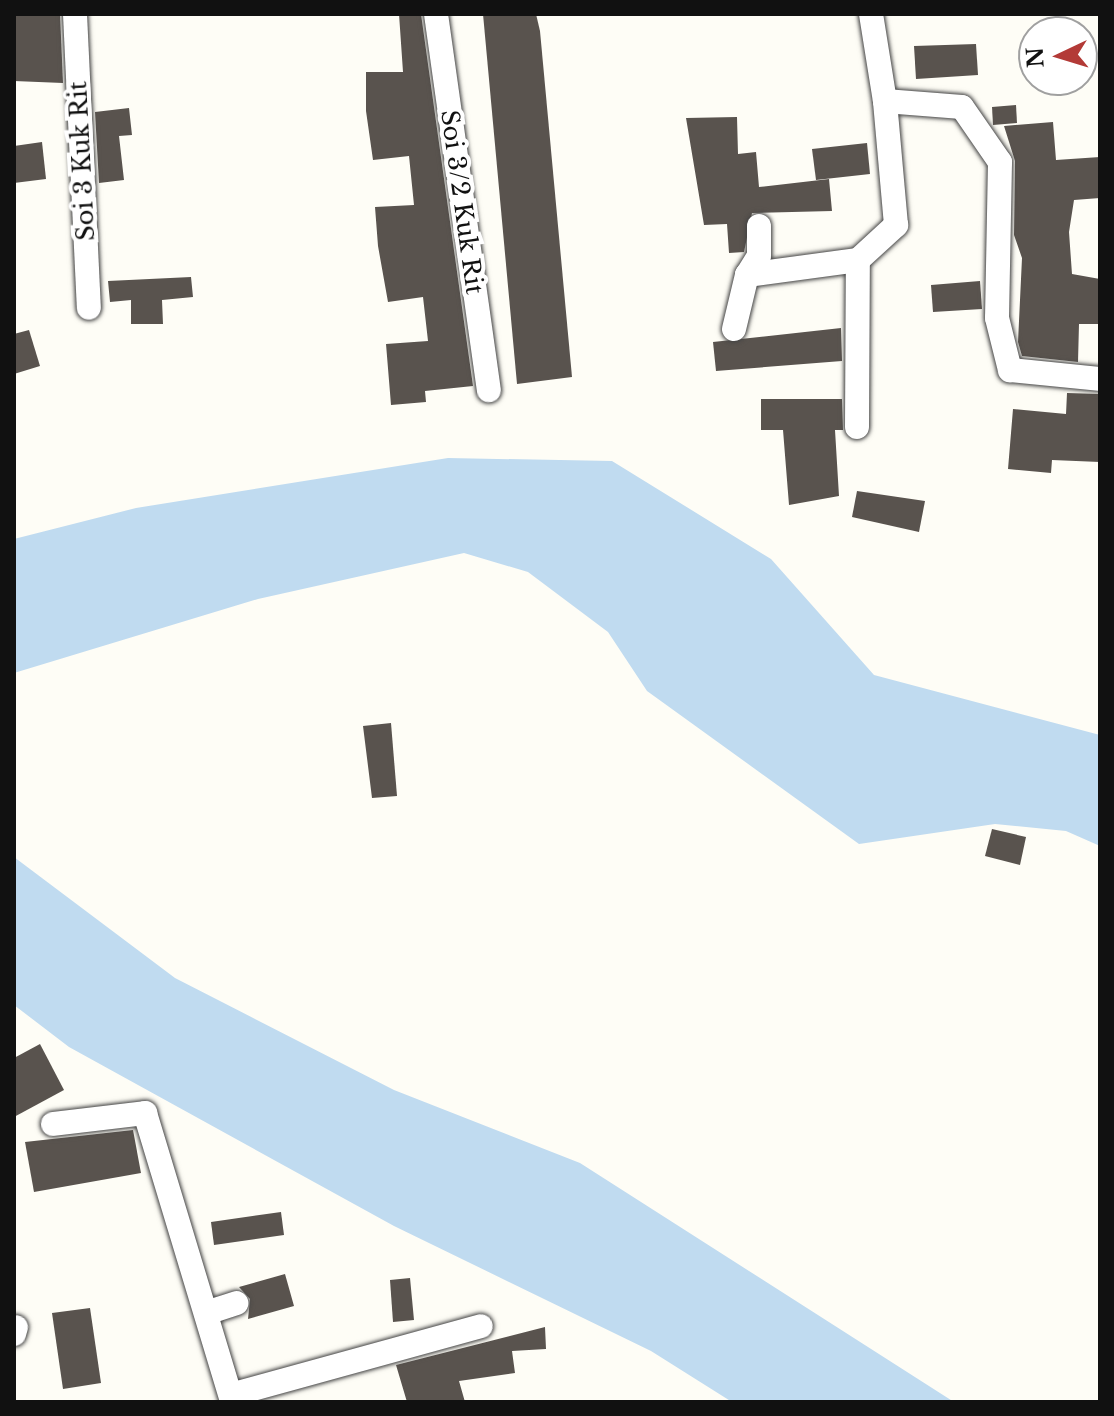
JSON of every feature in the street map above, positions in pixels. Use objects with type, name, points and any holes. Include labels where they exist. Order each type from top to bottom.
[{"type":"street","name":"Soi 3 Kuk Rit","points":[[75,14],[89,308]]},
{"type":"street","name":"Soi 3/2 Kuk Rit","points":[[436,14],[489,390]]},
{"type":"street","points":[[747,275],[858,260],[896,225],[885,101],[871,14]]},
{"type":"street","points":[[885,101],[962,107],[1000,162],[997,318],[1010,370],[1100,379]]},
{"type":"street","points":[[734,329],[747,275],[759,256],[759,226]]},
{"type":"street","points":[[857,427],[858,260]]},
{"type":"street","points":[[53,1124],[145,1113],[232,1398],[481,1326]]},
{"type":"street","points":[[206,1313],[236,1303]]},
{"type":"water","points":[[448,458],[612,461],[771,559],[874,675],[1100,735],[1100,846],[1066,831],[995,824],[859,844],[647,691],[608,632],[528,572],[464,553],[258,599],[14,673],[14,539],[136,508]]},
{"type":"water","points":[[14,857],[175,978],[394,1090],[580,1163],[954,1402],[732,1402],[651,1351],[394,1226],[69,1047],[14,1005]]},
{"type":"building","points":[[14,14],[60,14],[63,83],[14,81]]},
{"type":"building","points":[[399,14],[421,14],[473,386],[425,391],[426,402],[391,405],[386,344],[428,341],[423,297],[388,302],[378,246],[375,207],[414,205],[409,156],[373,160],[366,111],[366,72],[403,72]]},
{"type":"building","points":[[483,14],[536,14],[572,377],[517,384]]},
{"type":"building","points":[[976,44],[978,75],[916,79],[914,46]]},
{"type":"building","points":[[1016,105],[1017,123],[993,125],[992,107]]},
{"type":"building","points":[[129,108],[132,135],[119,136],[124,180],[99,183],[95,112]]},
{"type":"building","points":[[737,117],[738,154],[756,152],[759,187],[829,179],[832,211],[752,213],[744,252],[729,253],[727,224],[704,225],[686,118]]},
{"type":"building","points":[[1053,122],[1056,160],[1100,157],[1100,198],[1074,200],[1069,232],[1072,274],[1100,279],[1100,324],[1079,324],[1078,362],[1022,356],[1018,342],[1022,258],[1014,235],[1015,161],[1004,126]]},
{"type":"building","points":[[42,142],[46,179],[14,183],[14,146]]},
{"type":"building","points":[[867,143],[870,174],[816,180],[812,149]]},
{"type":"building","points":[[191,277],[193,297],[162,300],[163,324],[131,324],[131,300],[110,302],[108,281]]},
{"type":"building","points":[[980,281],[982,309],[933,312],[931,285]]},
{"type":"building","points":[[841,328],[842,361],[716,371],[713,342]]},
{"type":"building","points":[[29,330],[40,366],[14,374],[14,334]]},
{"type":"building","points":[[1067,393],[1100,394],[1100,462],[1052,460],[1051,473],[1008,469],[1013,409],[1066,414]]},
{"type":"building","points":[[761,399],[842,399],[843,430],[835,430],[839,496],[789,505],[783,430],[761,430]]},
{"type":"building","points":[[857,491],[925,501],[919,532],[852,517]]},
{"type":"building","points":[[391,723],[397,796],[372,798],[363,726]]},
{"type":"building","points":[[992,829],[1026,837],[1020,865],[985,856]]},
{"type":"building","points":[[40,1044],[64,1090],[14,1117],[14,1058]]},
{"type":"building","points":[[133,1130],[141,1173],[34,1192],[25,1142]]},
{"type":"building","points":[[281,1212],[284,1235],[214,1245],[211,1222]]},
{"type":"building","points":[[285,1274],[294,1306],[248,1319],[250,1299],[239,1287]]},
{"type":"building","points":[[410,1278],[414,1320],[393,1322],[390,1280]]},
{"type":"building","points":[[90,1308],[101,1383],[63,1389],[52,1313]]},
{"type":"building","points":[[545,1327],[546,1349],[512,1351],[515,1373],[459,1381],[465,1402],[407,1402],[396,1365]]}]
